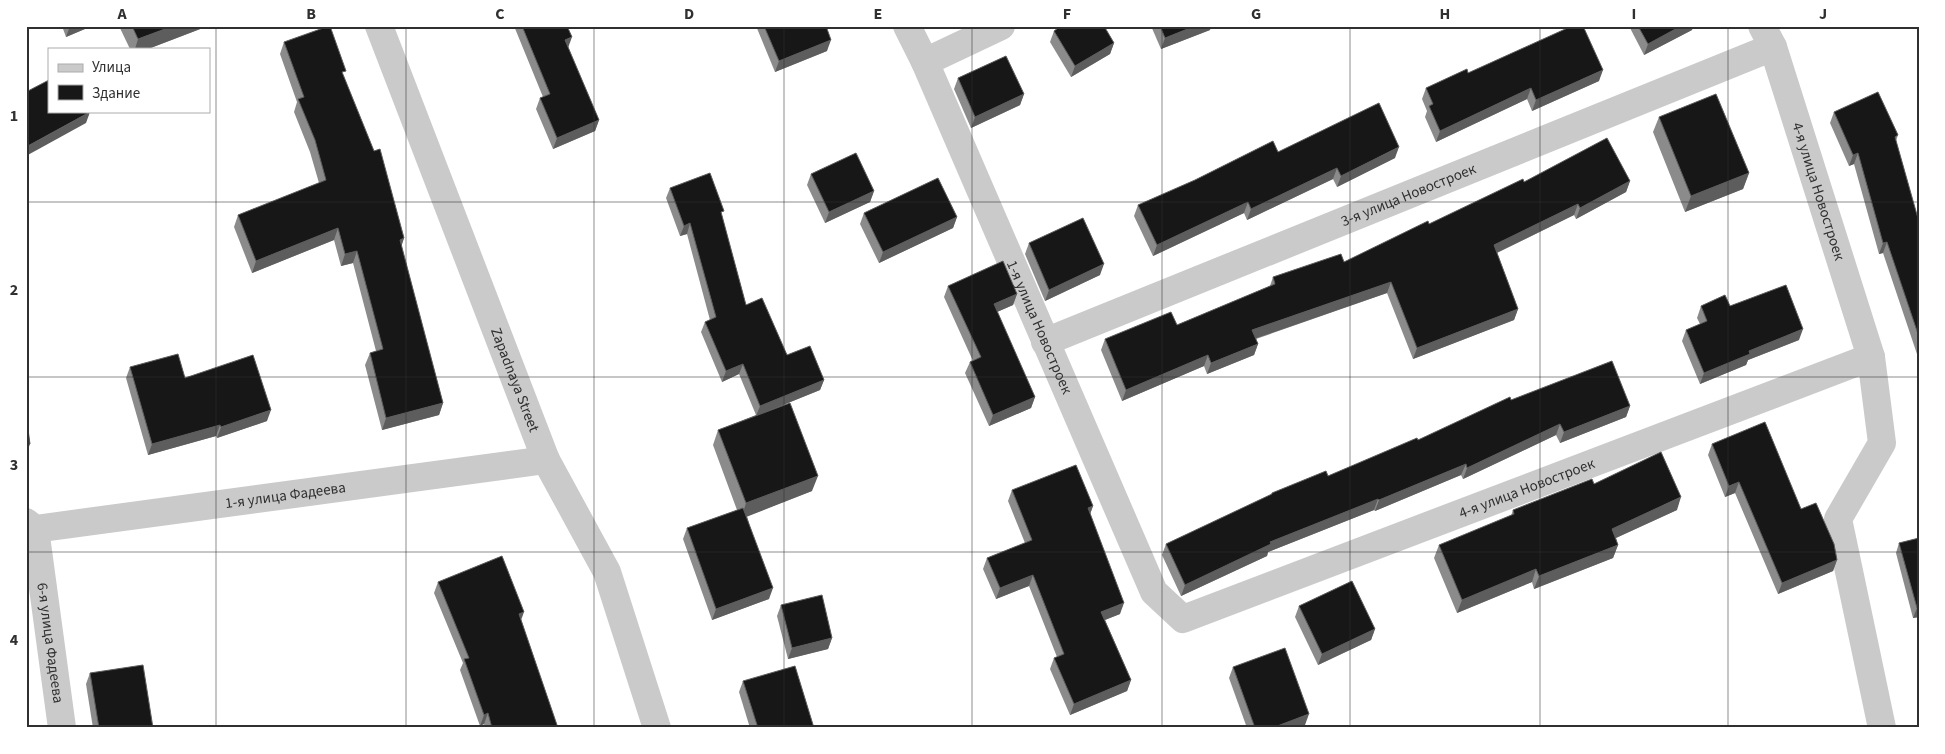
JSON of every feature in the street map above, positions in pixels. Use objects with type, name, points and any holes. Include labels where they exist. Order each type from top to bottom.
[{"type":"street","name":"Zapadnaya Street","points":[[379,26],[546,460],[607,572],[657,728]]},
{"type":"street","name":"1-я улица Новостроек","points":[[906,26],[925,62],[1154,592],[1183,619]]},
{"type":"street","points":[[925,62],[1001,26]]},
{"type":"street","name":"3-я улица Новостроек","points":[[1045,342],[1768,37]]},
{"type":"street","name":"4-я улица Новостроек","points":[[1768,37],[1871,357],[1882,443],[1838,519],[1882,728]]},
{"type":"street","name":"4-я улица Новостроек","points":[[1183,619],[1871,357]]},
{"type":"street","name":"1-я улица Фадеева","points":[[30,526],[546,460]]},
{"type":"street","name":"6-я улица Фадеева","points":[[30,526],[62,728]]},
{"type":"building","points":[[132,26],[173,26],[138,39]]},
{"type":"building","points":[[330,26],[346,71],[342,72],[374,151],[380,149],[404,238],[400,240],[443,403],[386,418],[370,353],[383,349],[357,251],[345,254],[338,228],[256,261],[238,215],[326,180],[315,140],[298,99],[304,97],[284,42]]},
{"type":"building","points":[[522,26],[567,26],[572,37],[565,40],[599,120],[557,138],[540,98],[550,94]]},
{"type":"building","points":[[764,26],[826,26],[831,40],[779,61]]},
{"type":"building","points":[[1061,26],[1104,26],[1114,43],[1075,66],[1054,31]]},
{"type":"building","points":[[1160,26],[1195,26],[1165,38]]},
{"type":"building","points":[[1572,26],[1583,26],[1603,70],[1536,100],[1531,88],[1440,131],[1429,106],[1433,104],[1426,88],[1467,69],[1468,73]]},
{"type":"building","points":[[1638,26],[1681,26],[1648,44]]},
{"type":"building","points":[[1006,56],[1024,94],[975,117],[958,78]]},
{"type":"building","points":[[48,81],[48,112],[90,112],[26,147],[26,92]]},
{"type":"building","points":[[1878,92],[1898,135],[1895,137],[1919,222],[1919,337],[1887,242],[1883,243],[1858,153],[1853,155],[1834,112]]},
{"type":"building","points":[[1716,94],[1749,173],[1691,196],[1659,117]]},
{"type":"building","points":[[1379,103],[1399,147],[1341,176],[1337,168],[1251,209],[1248,202],[1157,245],[1138,205],[1195,180],[1273,141],[1278,152]]},
{"type":"building","points":[[1607,138],[1630,181],[1580,208],[1578,204],[1494,245],[1518,309],[1417,348],[1391,282],[1252,330],[1258,344],[1211,363],[1208,355],[1126,390],[1105,339],[1171,312],[1177,325],[1275,284],[1273,277],[1341,254],[1344,262],[1428,221],[1429,224],[1523,179],[1524,182]]},
{"type":"building","points":[[856,153],[874,191],[829,212],[811,174]]},
{"type":"building","points":[[710,173],[724,211],[721,212],[746,305],[762,298],[787,355],[810,346],[824,380],[760,406],[743,364],[726,371],[705,322],[716,317],[690,223],[684,226],[670,188]]},
{"type":"building","points":[[938,178],[957,217],[883,252],[864,213]]},
{"type":"building","points":[[1083,218],[1104,264],[1049,290],[1029,243]]},
{"type":"building","points":[[1003,261],[1017,294],[994,304],[1035,397],[993,415],[970,362],[981,357],[948,286]]},
{"type":"building","points":[[1786,285],[1803,329],[1749,351],[1750,354],[1704,373],[1686,330],[1707,321],[1701,306],[1725,295],[1730,306]]},
{"type":"building","points":[[178,354],[185,378],[253,355],[271,410],[221,427],[220,425],[152,444],[130,367]]},
{"type":"building","points":[[1612,361],[1630,406],[1564,432],[1560,424],[1467,468],[1466,464],[1270,542],[1271,544],[1185,585],[1166,544],[1272,493],[1326,471],[1328,476],[1417,438],[1418,440],[1510,397],[1511,400]]},
{"type":"building","points":[[790,403],[818,476],[746,503],[718,430]]},
{"type":"building","points":[[26,415],[30,444],[26,444]]},
{"type":"building","points":[[1765,422],[1801,509],[1816,503],[1834,544],[1837,560],[1782,583],[1739,482],[1729,486],[1712,444]]},
{"type":"building","points":[[1661,452],[1681,497],[1612,529],[1618,545],[1539,576],[1536,569],[1462,600],[1439,545],[1514,514],[1513,510],[1592,479],[1594,484]]},
{"type":"building","points":[[1076,465],[1093,506],[1088,508],[1124,603],[1101,612],[1131,680],[1074,704],[1054,658],[1064,654],[1033,575],[1000,588],[987,558],[1032,540],[1012,490]]},
{"type":"building","points":[[743,508],[773,588],[716,609],[687,528]]},
{"type":"building","points":[[1919,538],[1919,608],[1917,608],[1899,543]]},
{"type":"building","points":[[502,556],[524,612],[519,614],[558,728],[492,728],[488,713],[484,715],[464,659],[469,658],[438,582]]},
{"type":"building","points":[[1352,581],[1375,629],[1322,654],[1299,606]]},
{"type":"building","points":[[822,595],[832,638],[792,648],[781,605]]},
{"type":"building","points":[[1285,648],[1309,714],[1272,728],[1255,728],[1233,667]]},
{"type":"building","points":[[143,665],[153,728],[99,728],[90,673]]},
{"type":"building","points":[[795,666],[814,728],[758,728],[743,681]]}]
